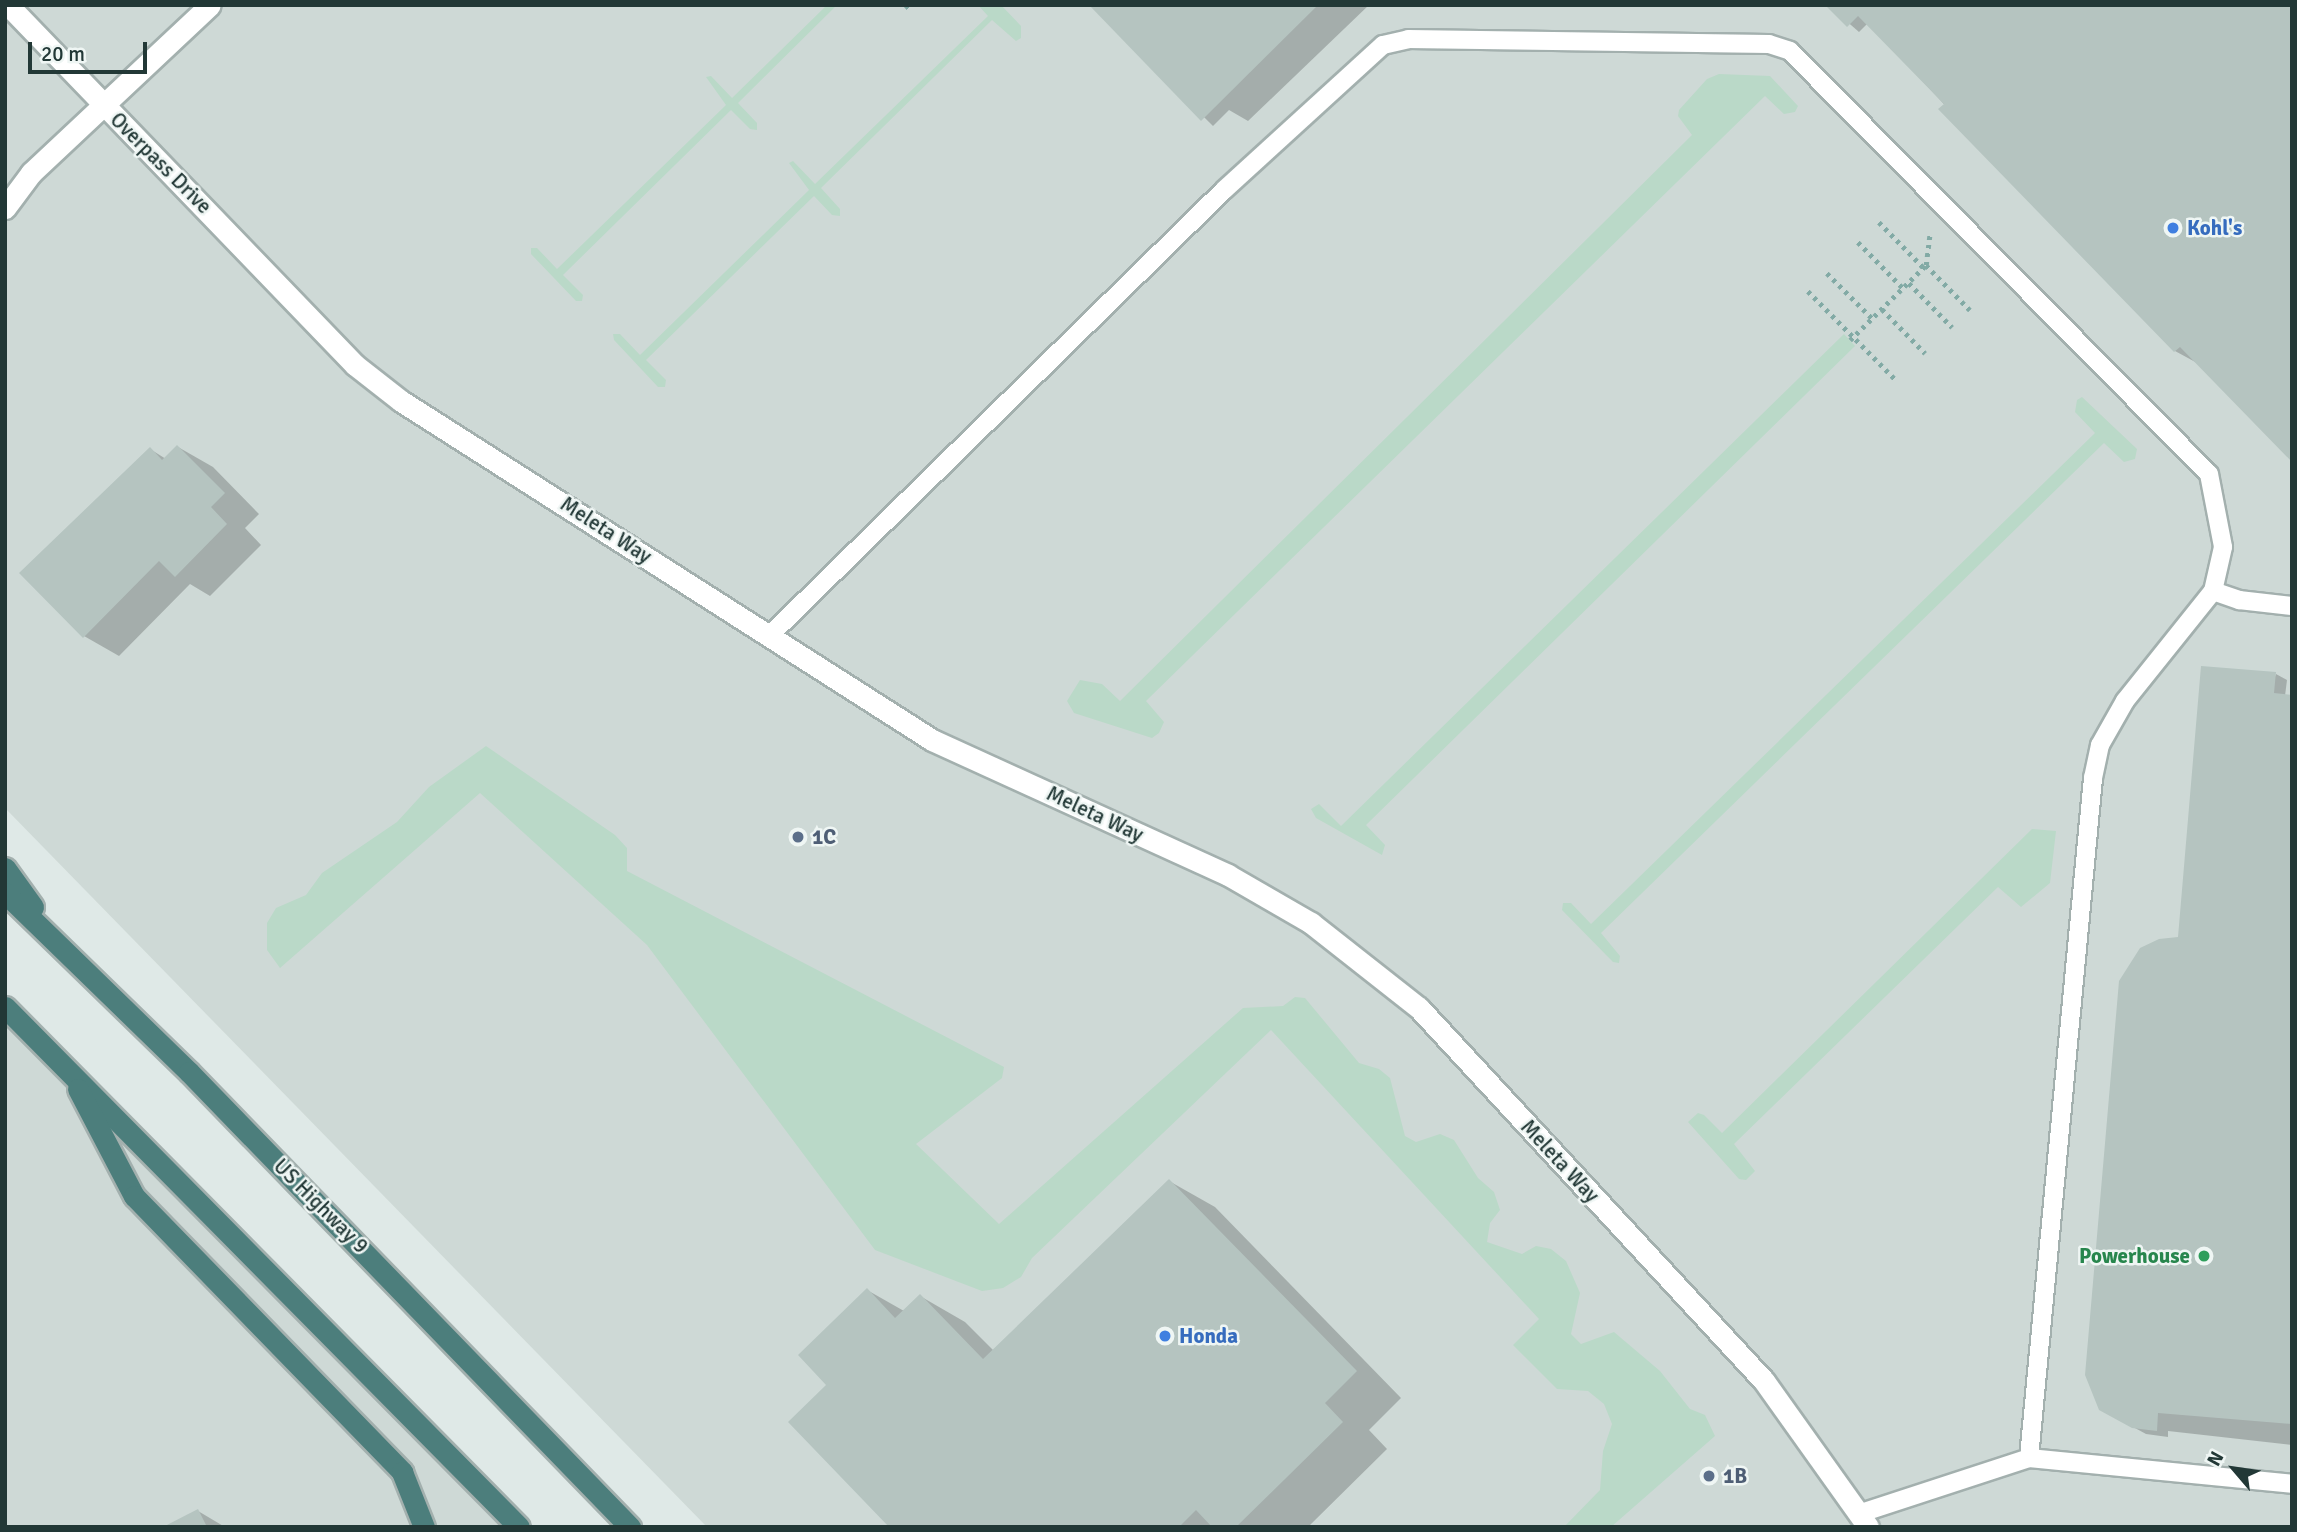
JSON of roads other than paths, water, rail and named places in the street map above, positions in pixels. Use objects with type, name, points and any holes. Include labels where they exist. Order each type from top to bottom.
[{"type":"highway","points":[[5,868],[68,957]]},
{"type":"highway","name":"US Highway 9","points":[[5,893],[198,1082],[629,1527]]},
{"type":"highway","points":[[5,1007],[519,1527]]},
{"type":"highway","points":[[67,1069],[134,1196],[402,1472],[424,1527]]},
{"type":"street","points":[[8,5],[105,105]]},
{"type":"street","points":[[5,208],[31,173],[210,5]]},
{"type":"street","name":"Overpass Drive","points":[[105,105],[218,220]]},
{"type":"street","name":"Meleta Way","points":[[218,220],[355,365],[401,401],[932,740],[1228,875],[1311,923],[1419,1008],[1764,1381],[1865,1520]]},
{"type":"lane","points":[[768,637],[1362,60],[1383,45],[1408,39],[1769,44],[1790,51],[2209,474],[2223,547],[2213,591],[2124,701],[2100,745],[2029,1458]]},
{"type":"lane","points":[[2213,591],[2239,600],[2292,606]]},
{"type":"lane","points":[[1865,1520],[2029,1458],[2292,1484]]},
{"type":"place","name":"Kohl's","points":[[2173,228]]},
{"type":"place","name":"1C","points":[[798,837]]},
{"type":"place","name":"Powerhouse","points":[[2204,1256]]},
{"type":"place","name":"Honda","points":[[1165,1336]]},
{"type":"place","name":"1B","points":[[1709,1476]]}]
